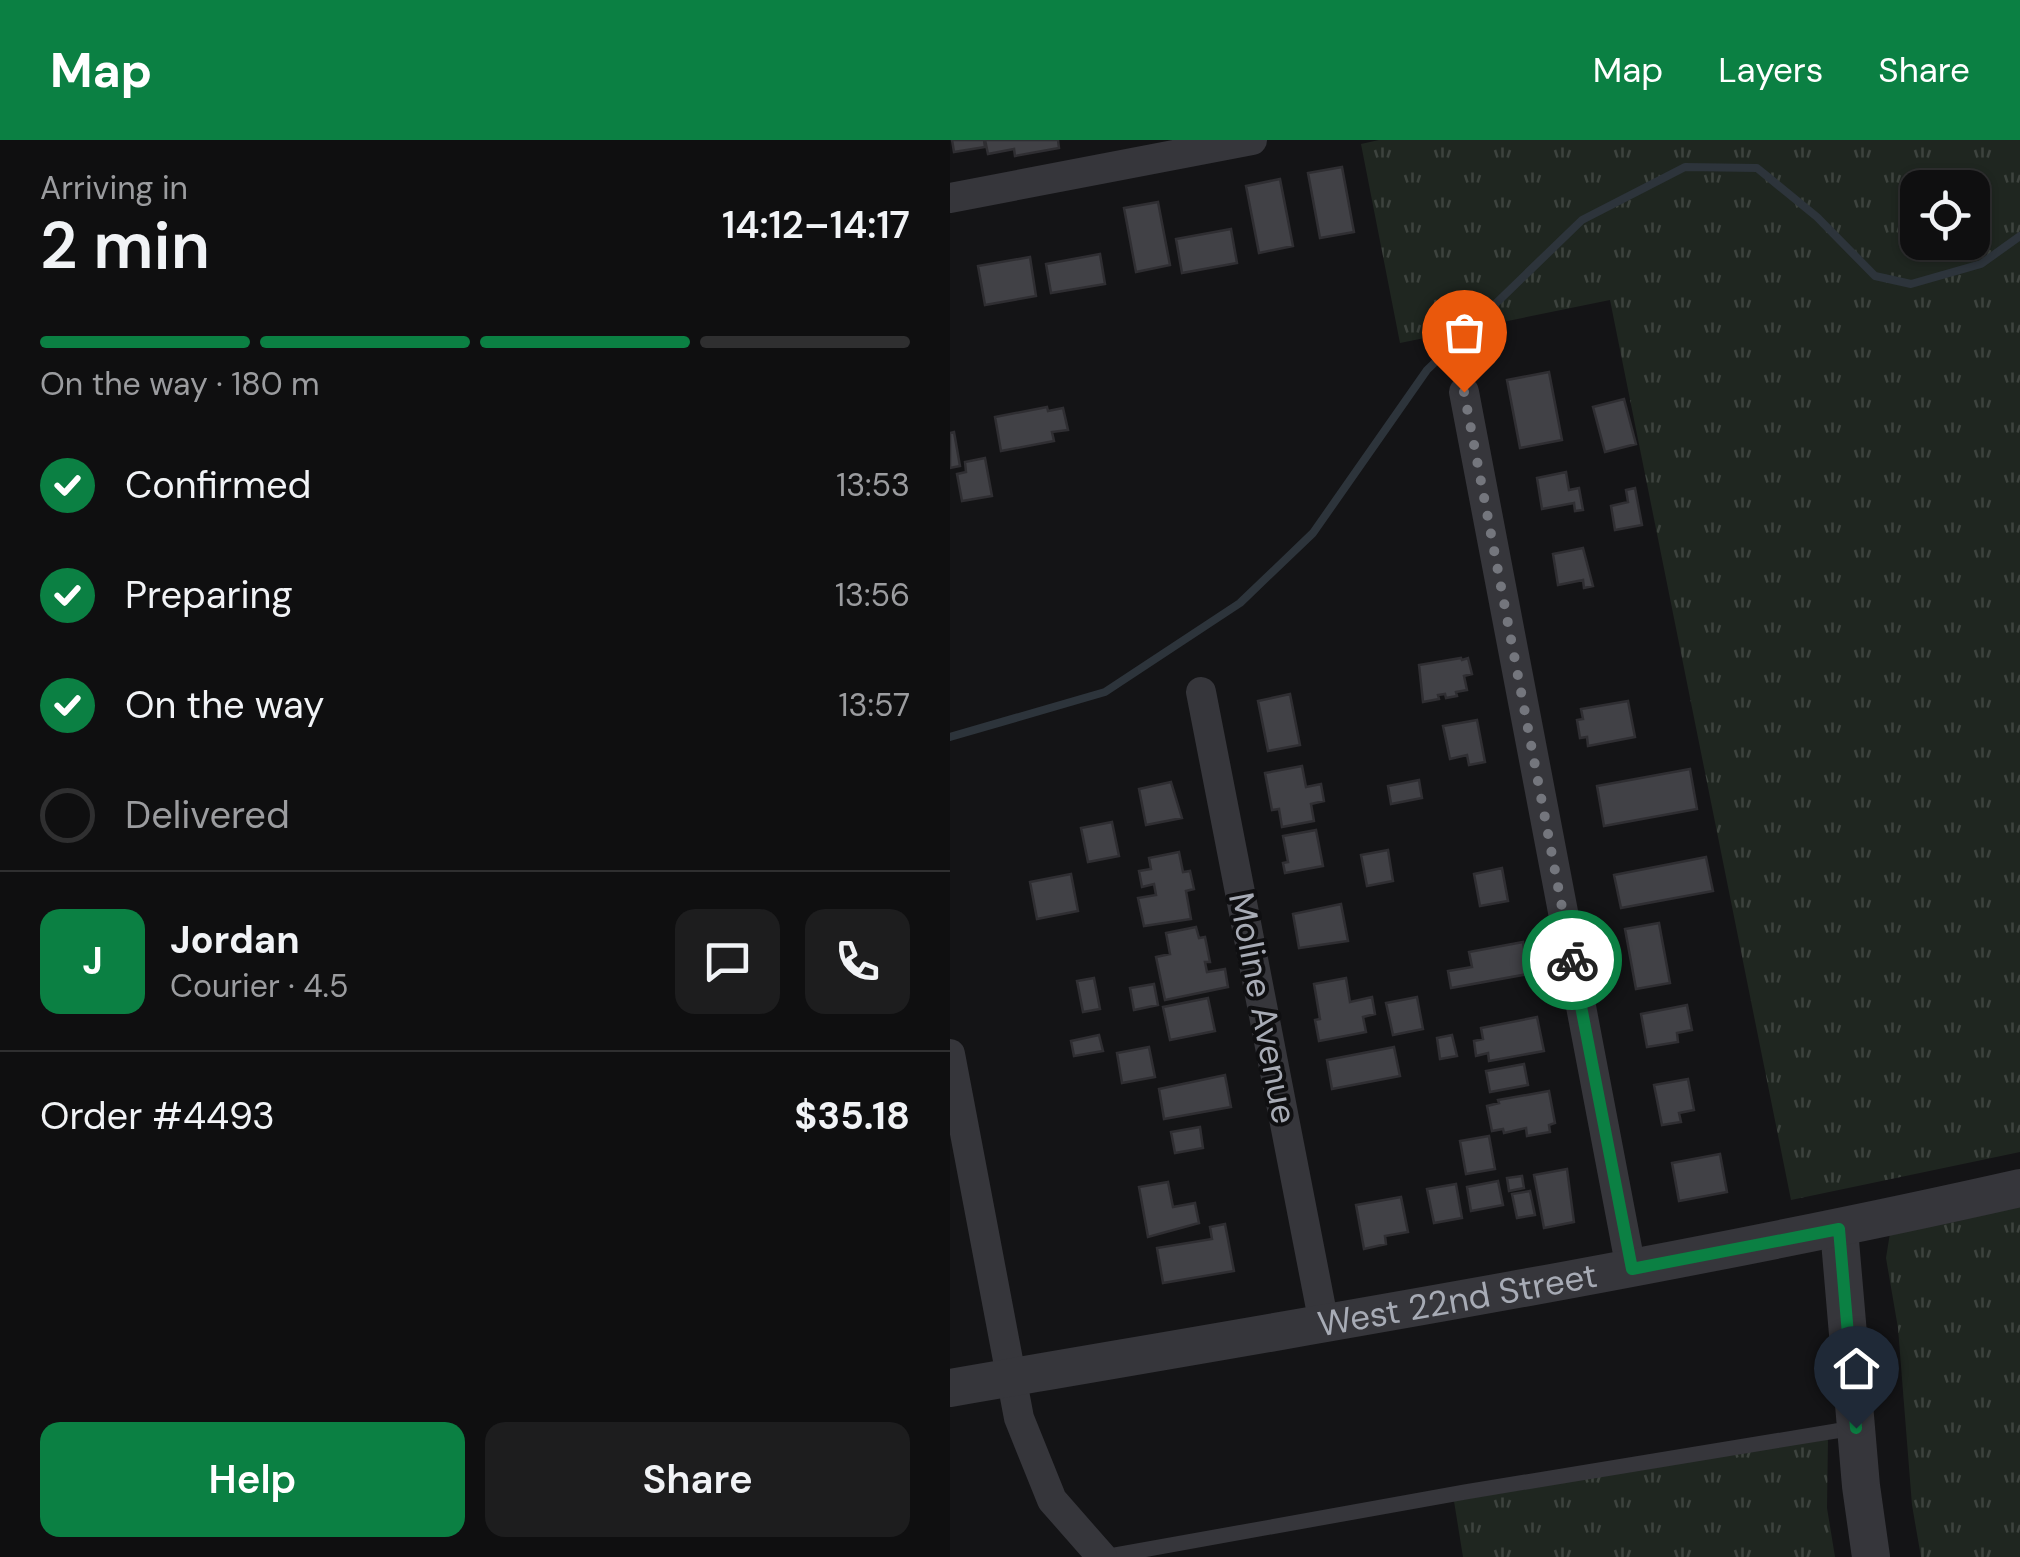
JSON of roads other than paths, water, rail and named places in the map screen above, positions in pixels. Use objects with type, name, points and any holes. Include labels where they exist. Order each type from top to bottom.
[{"type":"street","points":[[950,198],[1111,153],[1252,140]]},
{"type":"street","points":[[1464,392],[1632,1269]]},
{"type":"street","name":"Moline Avenue","points":[[1201,692],[1324,1324]]},
{"type":"street","points":[[950,1054],[1019,1418],[1052,1500],[1103,1557]]},
{"type":"street","name":"West 22nd Street","points":[[950,1388],[1632,1269],[1839,1229],[2020,1188]]},
{"type":"street","points":[[1839,1229],[1871,1557]]},
{"type":"lane","points":[[1103,1557],[1446,1495],[1856,1428]]},
{"type":"waterway","points":[[950,737],[1105,692],[1240,603],[1313,533],[1427,370],[1582,220],[1685,167],[1757,168],[1817,217],[1875,276],[1911,284],[1981,264],[2020,236]]}]
